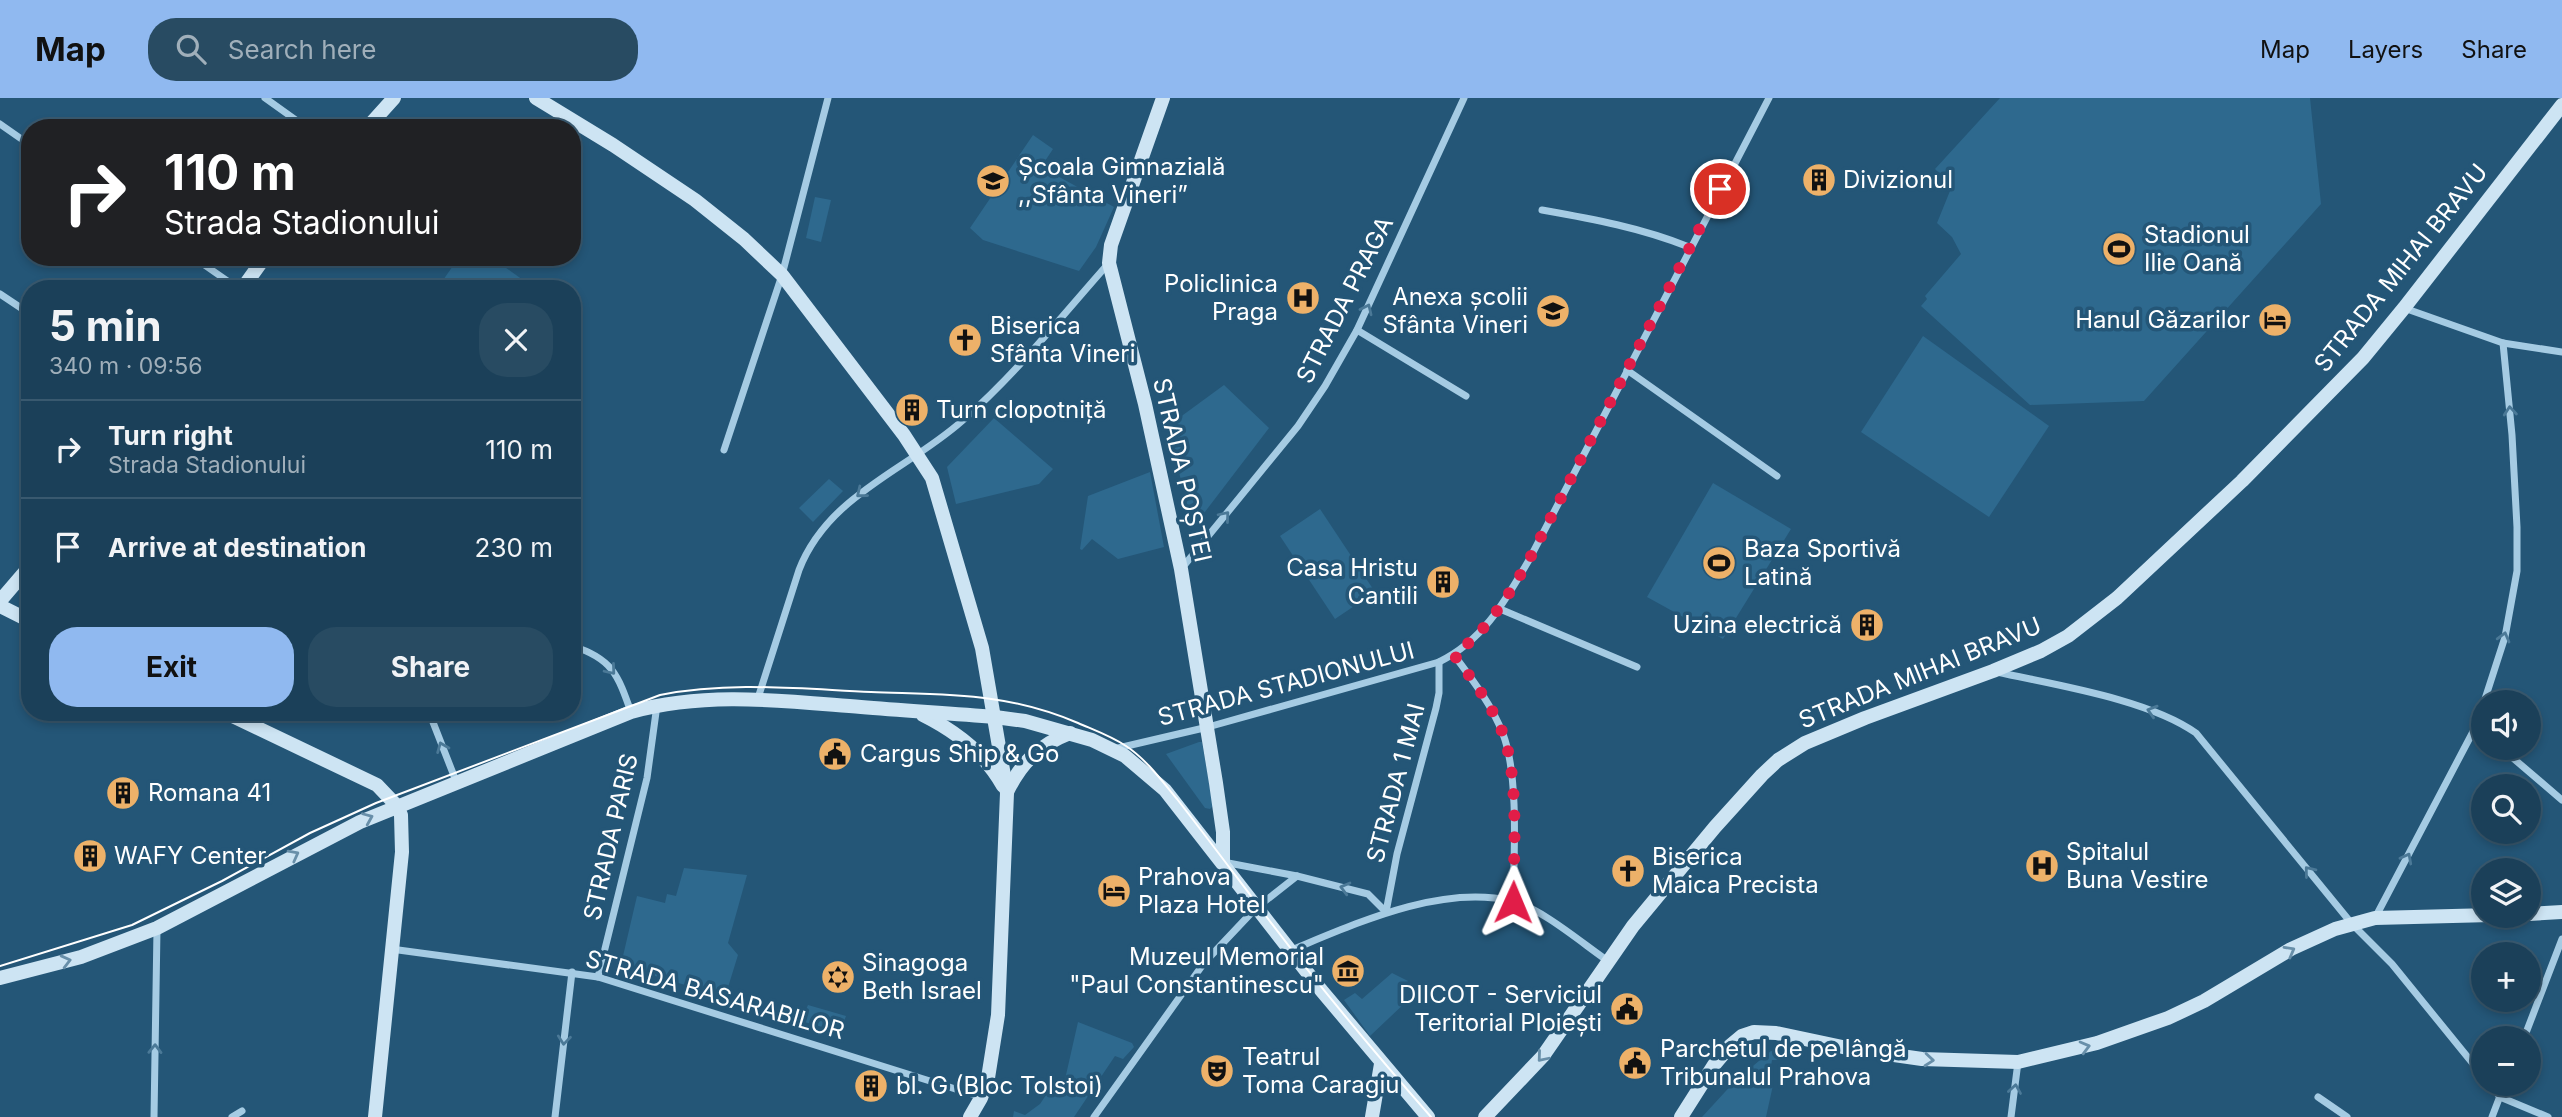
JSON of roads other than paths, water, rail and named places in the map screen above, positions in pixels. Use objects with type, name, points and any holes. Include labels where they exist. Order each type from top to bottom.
[{"type":"main road","points":[[375,119],[394,98]]},
{"type":"main road","points":[[536,98],[570,119]]},
{"type":"main road","name":"STRADA POȘTEI","points":[[1163,98],[1111,245],[1109,264],[1145,404],[1181,569],[1208,727],[1223,832],[1223,862]]},
{"type":"main road","name":"STRADA MIHAI BRAVU","points":[[1485,1117],[1543,1056],[1608,961],[1671,879],[1762,775],[1805,743],[2041,651],[2068,636],[2117,598],[2303,420],[2363,358],[2562,104]]},
{"type":"main road","points":[[581,125],[695,200],[744,239],[782,275],[917,453],[932,478],[977,625],[1007,793],[998,1015],[994,1051],[981,1098],[970,1117]]},
{"type":"main road","points":[[247,280],[258,266]]},
{"type":"main road","points":[[21,577],[0,604],[21,616]]},
{"type":"main road","points":[[0,978],[81,957],[156,928],[339,832],[397,806],[631,712],[657,705],[718,698],[758,698],[995,717],[1025,721],[1070,733],[1113,749],[1138,766],[1165,790],[1289,951],[1428,1117]]},
{"type":"main road","points":[[919,712],[966,742],[998,776],[1007,793]]},
{"type":"main road","points":[[243,721],[377,785],[397,806],[402,829],[402,852],[375,1117]]},
{"type":"main road","points":[[1007,793],[1032,755],[1044,745],[1070,733]]},
{"type":"main road","points":[[2541,913],[2562,912]]},
{"type":"main road","points":[[1681,1117],[1714,1065],[1742,1036],[1754,1032],[1776,1033],[1852,1049],[1922,1059],[2018,1062],[2097,1044],[2168,1018],[2204,1001],[2291,949],[2352,924],[2375,919],[2471,916]]},
{"type":"main road","points":[[1372,1117],[1381,1064]]},
{"type":"street","points":[[265,98],[294,119]]},
{"type":"street","points":[[724,450],[782,275],[828,98]]},
{"type":"street","name":"STRADA PRAGA","points":[[1181,569],[1298,426],[1325,386],[1357,330],[1464,98]]},
{"type":"street","name":"STRADA STADIONULUI","points":[[1113,749],[1208,727],[1440,662],[1454,655],[1485,628],[1500,609],[1529,560],[1689,247],[1769,98]]},
{"type":"street","points":[[0,124],[21,139]]},
{"type":"street","points":[[1542,210],[1656,233],[1689,247]]},
{"type":"street","points":[[758,698],[806,551],[818,534],[865,489],[947,433],[979,405],[1109,264]]},
{"type":"street","points":[[206,266],[227,280]]},
{"type":"street","points":[[0,294],[21,308]]},
{"type":"street","points":[[2404,308],[2503,342],[2562,352]]},
{"type":"street","points":[[1357,330],[1466,397]]},
{"type":"street","points":[[2488,690],[2505,637],[2517,571],[2513,448],[2503,342]]},
{"type":"street","points":[[1627,370],[1777,476]]},
{"type":"street","points":[[1500,609],[1637,667]]},
{"type":"street","points":[[581,649],[608,664],[617,675],[631,712]]},
{"type":"street","points":[[1454,655],[1471,677],[1503,734],[1508,755],[1514,834],[1513,902]]},
{"type":"street","name":"STRADA 1 MAI","points":[[1386,912],[1397,854],[1436,708],[1440,662]]},
{"type":"street","points":[[1993,671],[2085,692],[2179,721],[2208,746],[2352,924],[2392,964],[2471,1061]]},
{"type":"street","name":"STRADA PARIS","points":[[598,977],[648,778],[657,705]]},
{"type":"street","points":[[433,721],[456,781]]},
{"type":"street","points":[[2375,919],[2471,736]]},
{"type":"street","points":[[2515,760],[2562,800]]},
{"type":"street","points":[[1223,862],[1297,876],[1368,894],[1386,912]]},
{"type":"street","points":[[1094,1117],[1203,963],[1256,907],[1297,876]]},
{"type":"street","points":[[1289,951],[1386,912],[1453,900],[1490,899],[1513,902],[1548,920],[1608,961]]},
{"type":"street","points":[[153,1117],[156,928]]},
{"type":"street","points":[[2529,1026],[2562,939]]},
{"type":"street","name":"STRADA BASARABILOR","points":[[391,949],[598,977],[981,1098]]},
{"type":"street","points":[[555,1117],[572,972]]},
{"type":"street","points":[[2011,1117],[2018,1062]]},
{"type":"street","points":[[2318,1097],[2347,1117]]},
{"type":"street","points":[[2492,1117],[2500,1097],[2548,1117]]},
{"type":"street","points":[[232,1117],[242,1111]]},
{"type":"tram line","points":[[0,966],[132,925],[222,881],[310,833],[376,803],[660,695],[713,688],[766,687],[976,697],[1001,700],[1051,713],[1108,736],[1140,757],[1177,799],[1316,980],[1431,1117]]},
{"type":"place","name":"Divizionul","points":[[1819,180]]},
{"type":"place","name":"Școala Gimnazială ,,Sfânta Vineri”","points":[[993,181]]},
{"type":"place","name":"Stadionul Ilie Oană","points":[[2119,249]]},
{"type":"place","name":"Policlinica Praga","points":[[1303,298]]},
{"type":"place","name":"Anexa școlii Sfânta Vineri","points":[[1553,311]]},
{"type":"place","name":"Hanul Găzarilor","points":[[2275,320]]},
{"type":"place","name":"Biserica Sfânta Vineri","points":[[965,340]]},
{"type":"place","name":"Turn clopotniță","points":[[912,410]]},
{"type":"place","name":"Baza Sportivă Latină","points":[[1719,563]]},
{"type":"place","name":"Casa Hristu Cantili","points":[[1443,582]]},
{"type":"place","name":"Uzina electrică","points":[[1867,625]]},
{"type":"place","name":"Cargus Ship & Go","points":[[835,754]]},
{"type":"place","name":"Romana 41","points":[[123,793]]},
{"type":"place","name":"WAFY Center","points":[[90,856]]},
{"type":"place","name":"Spitalul Buna Vestire","points":[[2042,866]]},
{"type":"place","name":"Biserica Maica Precista","points":[[1628,871]]},
{"type":"place","name":"Prahova Plaza Hotel","points":[[1114,891]]},
{"type":"place","name":"Muzeul Memorial \"Paul Constantinescu\"","points":[[1348,971]]},
{"type":"place","name":"Sinagoga Beth Israel","points":[[838,977]]},
{"type":"place","name":"DIICOT - Serviciul Teritorial Ploiești","points":[[1627,1009]]},
{"type":"place","name":"Parchetul de pe lângă Tribunalul Prahova","points":[[1635,1063]]},
{"type":"place","name":"Teatrul Toma Caragiu","points":[[1217,1071]]},
{"type":"place","name":"bl. G (Bloc Tolstoi)","points":[[871,1086]]}]
